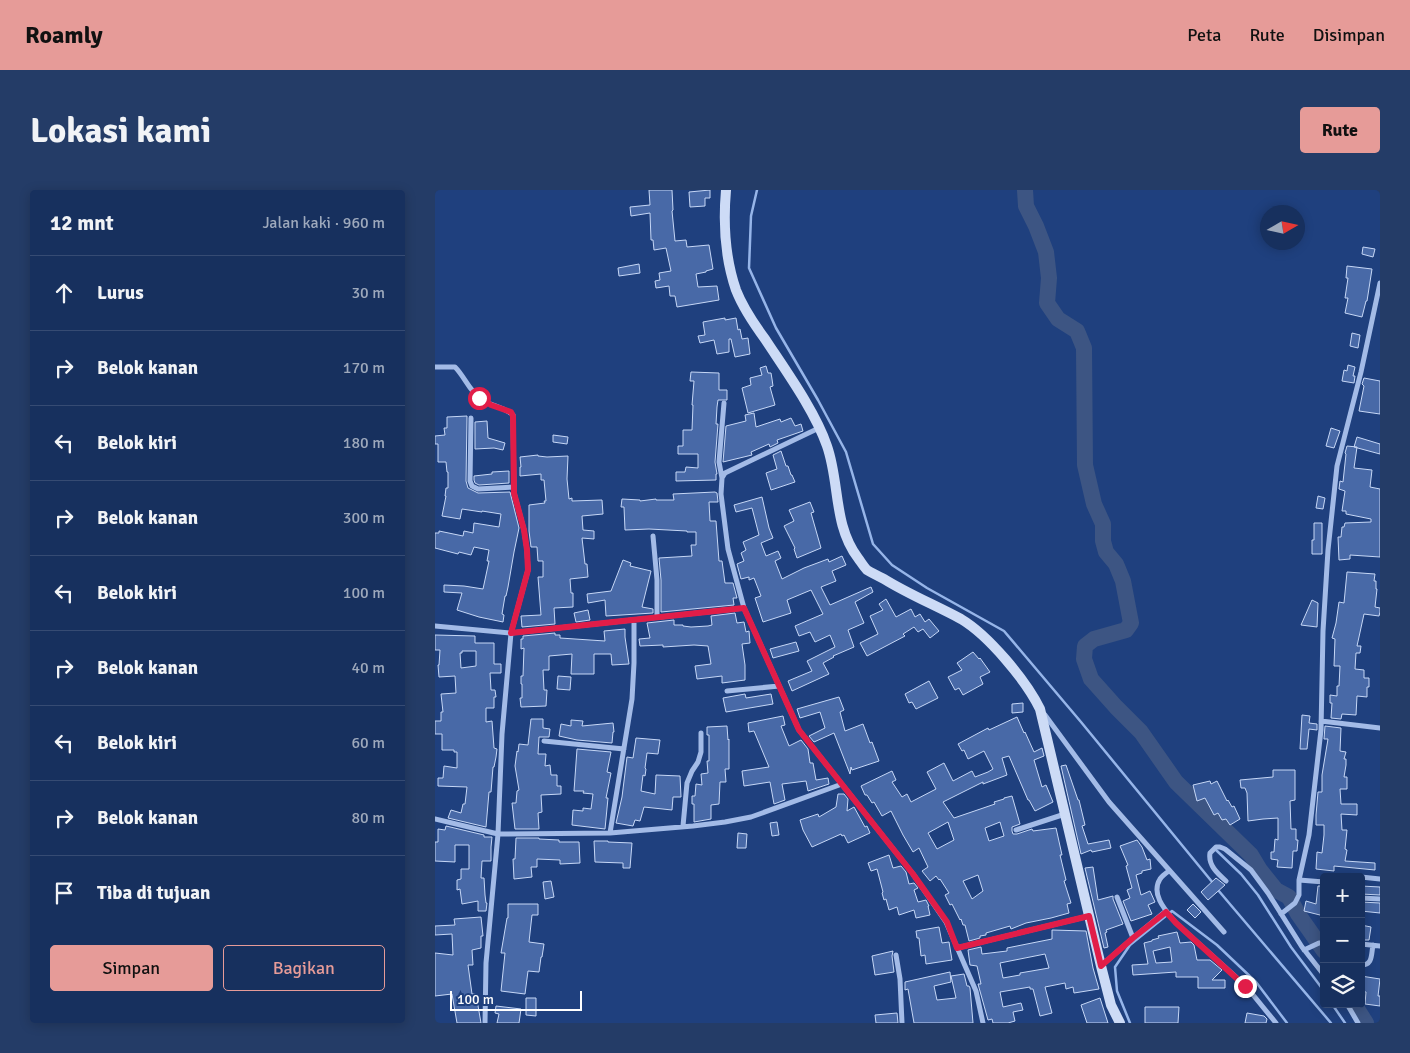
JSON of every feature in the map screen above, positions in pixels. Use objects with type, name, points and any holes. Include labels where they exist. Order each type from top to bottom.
[{"type":"street","points":[[726,190],[724,213],[725,242],[737,291],[749,315],[786,371],[820,428],[829,455],[841,523],[846,539],[861,563],[867,570],[977,630],[994,647],[1023,681],[1040,708],[1109,802],[1224,932]]},
{"type":"street","points":[[1284,912],[1295,903],[1299,895],[1299,880],[1309,835],[1321,721],[1323,630],[1328,550],[1337,466],[1361,372],[1380,284]]},
{"type":"street","points":[[435,367],[455,367],[470,389],[479,398],[512,413],[513,487],[527,550],[528,570],[511,633],[501,734],[498,834],[486,963],[485,1023]]},
{"type":"street","points":[[724,403],[719,462],[722,478],[721,494],[728,549],[744,608],[799,730],[913,874],[947,922],[976,991],[983,1023]]},
{"type":"street","points":[[471,418],[470,481],[472,486],[478,489],[513,487]]},
{"type":"street","points":[[722,478],[725,473],[820,428]]},
{"type":"street","points":[[653,536],[657,580],[657,618]]},
{"type":"street","points":[[435,626],[511,633],[744,608]]},
{"type":"street","points":[[610,833],[632,699],[635,620]]},
{"type":"street","points":[[727,691],[779,686]]},
{"type":"street","points":[[1040,708],[1111,1005],[1121,1023]]},
{"type":"street","points":[[1321,721],[1380,728]]},
{"type":"street","points":[[683,826],[687,783],[701,752],[701,733]]},
{"type":"street","points":[[544,741],[624,748]]},
{"type":"street","points":[[435,819],[498,834],[610,833],[725,822],[751,817],[842,784]]},
{"type":"street","points":[[1016,830],[1065,814]]},
{"type":"street","points":[[1227,881],[1218,874],[1209,859],[1210,853],[1219,847],[1225,849],[1251,870],[1284,912],[1320,969]]},
{"type":"street","points":[[1169,871],[1160,879],[1157,886],[1160,901],[1167,912],[1176,923],[1245,986],[1274,1022]]},
{"type":"street","points":[[1365,877],[1380,879]]},
{"type":"street","points":[[1299,880],[1320,882]]},
{"type":"street","points":[[1117,897],[1133,938]]},
{"type":"street","points":[[1365,898],[1380,899]]},
{"type":"street","points":[[1101,966],[1167,912]]},
{"type":"street","points":[[957,948],[1089,916]]},
{"type":"street","points":[[1307,949],[1320,943]]},
{"type":"street","points":[[1365,944],[1380,946]]},
{"type":"street","points":[[1365,965],[1368,965],[1370,962],[1373,945]]},
{"type":"street","points":[[895,955],[900,979],[902,1023]]},
{"type":"street","points":[[1349,1008],[1358,1023]]},
{"type":"building","points":[[649,190],[672,190],[675,241],[686,240],[687,247],[709,245],[713,269],[696,274],[698,287],[717,286],[719,300],[677,307],[675,296],[670,296],[669,286],[656,288],[655,281],[660,280],[659,273],[671,271],[666,248],[654,250],[653,240],[651,240],[650,213],[631,216],[630,207],[650,205]]},
{"type":"building","points":[[710,190],[710,198],[705,198],[705,206],[690,207],[689,192]]},
{"type":"building","points":[[1363,247],[1375,249],[1373,257],[1362,254]]},
{"type":"building","points":[[639,264],[640,273],[619,276],[618,268]]},
{"type":"building","points":[[1347,266],[1372,269],[1367,301],[1362,317],[1345,313],[1348,298],[1345,298],[1348,278],[1346,278]]},
{"type":"building","points":[[725,318],[725,320],[736,318],[742,339],[748,338],[750,354],[735,357],[731,339],[729,339],[729,352],[717,354],[714,340],[700,343],[698,336],[705,335],[703,322]]},
{"type":"building","points":[[1352,333],[1360,335],[1358,348],[1350,346]]},
{"type":"building","points":[[1348,365],[1355,367],[1354,383],[1342,381],[1344,370],[1347,371]]},
{"type":"building","points":[[766,366],[768,373],[771,373],[773,386],[770,387],[775,405],[748,413],[742,388],[751,385],[750,378],[762,375],[760,368]]},
{"type":"building","points":[[691,372],[719,373],[719,390],[727,390],[727,400],[718,400],[717,407],[716,480],[676,481],[676,472],[685,472],[686,467],[698,468],[698,454],[678,454],[678,446],[683,446],[683,430],[692,430],[694,381],[690,381]]},
{"type":"building","points":[[1364,378],[1380,381],[1380,414],[1359,411]]},
{"type":"building","points":[[754,413],[756,427],[780,419],[781,422],[791,418],[795,426],[801,424],[803,431],[777,440],[778,443],[770,447],[769,444],[751,452],[752,455],[723,462],[726,426],[746,421],[745,415]]},
{"type":"building","points":[[467,416],[466,481],[468,488],[478,493],[510,492],[519,528],[505,596],[502,614],[504,615],[503,622],[457,610],[462,593],[444,592],[444,585],[483,589],[489,561],[487,561],[489,550],[474,547],[471,555],[435,548],[435,533],[439,533],[439,531],[463,536],[464,531],[473,533],[474,523],[499,527],[501,514],[462,509],[460,519],[442,516],[446,488],[448,488],[448,472],[446,462],[438,462],[438,444],[435,444],[435,436],[445,435],[444,428],[447,428],[447,417]]},
{"type":"building","points":[[487,421],[488,438],[505,443],[503,450],[494,448],[475,449],[475,422]]},
{"type":"building","points":[[1331,428],[1340,431],[1334,448],[1326,446]]},
{"type":"building","points":[[553,435],[568,437],[567,444],[553,442]]},
{"type":"building","points":[[1357,437],[1380,444],[1380,454],[1354,447]]},
{"type":"building","points":[[1347,446],[1357,447],[1354,468],[1372,470],[1370,487],[1380,489],[1380,557],[1350,555],[1350,559],[1339,560],[1338,537],[1341,537],[1342,527],[1344,527],[1345,523],[1371,522],[1371,519],[1346,514],[1346,511],[1342,511],[1345,491],[1339,489],[1340,481],[1343,482]]},
{"type":"building","points":[[781,451],[786,466],[788,466],[795,482],[771,490],[766,473],[777,469],[773,455]]},
{"type":"building","points":[[538,455],[547,457],[568,456],[567,479],[569,499],[572,498],[572,501],[602,500],[603,514],[582,516],[583,530],[594,531],[594,539],[582,538],[588,577],[570,579],[573,607],[554,608],[555,624],[522,627],[521,616],[541,615],[538,577],[543,577],[543,561],[538,561],[537,547],[531,547],[529,505],[545,503],[544,480],[541,480],[541,474],[520,476],[520,457]]},
{"type":"building","points":[[509,471],[509,483],[479,485],[474,480],[474,476]]},
{"type":"building","points":[[717,493],[718,502],[709,502],[710,521],[716,521],[719,561],[722,561],[725,583],[733,583],[737,598],[733,598],[734,605],[661,612],[659,558],[692,556],[691,545],[696,545],[696,532],[649,529],[625,530],[624,507],[621,507],[622,499],[640,501],[656,499],[674,500],[673,494]]},
{"type":"building","points":[[1318,496],[1325,498],[1323,509],[1316,508]]},
{"type":"building","points":[[762,497],[773,538],[761,543],[766,556],[778,551],[781,558],[775,561],[782,579],[804,568],[828,559],[829,562],[842,556],[846,565],[832,571],[836,581],[821,587],[830,605],[871,587],[873,592],[855,602],[864,623],[848,630],[854,647],[833,656],[823,663],[829,674],[792,691],[788,681],[812,671],[807,661],[835,647],[830,635],[815,642],[810,632],[799,636],[795,626],[823,614],[811,590],[787,600],[791,613],[763,622],[755,598],[761,596],[754,578],[749,580],[749,577],[741,579],[737,564],[744,561],[741,553],[746,550],[743,542],[759,535],[752,508],[736,512],[734,505]]},
{"type":"building","points":[[810,502],[814,512],[811,513],[821,548],[797,558],[795,548],[784,526],[794,521],[789,510]]},
{"type":"building","points":[[1314,523],[1322,523],[1322,554],[1312,554]]},
{"type":"building","points":[[623,560],[631,563],[630,566],[651,571],[642,607],[653,609],[653,613],[606,616],[605,600],[588,603],[587,594],[611,591]]},
{"type":"building","points":[[1347,572],[1375,574],[1374,581],[1376,581],[1377,589],[1375,607],[1380,608],[1380,612],[1379,616],[1364,614],[1357,646],[1361,646],[1360,653],[1356,653],[1355,669],[1364,670],[1364,678],[1369,678],[1367,697],[1357,696],[1356,715],[1342,714],[1341,719],[1331,718],[1332,703],[1330,703],[1330,695],[1337,696],[1340,666],[1334,666],[1335,639],[1332,638],[1339,602],[1344,603]]},
{"type":"building","points":[[886,599],[896,617],[911,609],[915,617],[920,614],[925,622],[929,619],[939,631],[930,638],[923,629],[918,632],[914,627],[903,634],[905,636],[867,656],[860,643],[878,634],[870,616],[883,610],[879,604]]},
{"type":"building","points":[[1312,600],[1318,603],[1317,627],[1301,625]]},
{"type":"building","points":[[588,610],[590,620],[576,622],[574,613]]},
{"type":"building","points":[[735,613],[737,623],[744,622],[746,632],[749,631],[750,643],[742,644],[745,680],[722,683],[722,676],[697,679],[695,666],[711,664],[708,646],[640,646],[639,639],[650,638],[647,623],[674,620],[674,625],[708,626],[712,625],[711,616]]},
{"type":"building","points":[[625,629],[629,664],[612,665],[611,654],[594,654],[594,674],[571,674],[572,654],[549,656],[549,670],[543,670],[544,690],[547,690],[546,706],[521,707],[521,676],[523,676],[524,648],[521,649],[521,639],[523,639],[523,636],[555,633],[555,635],[560,635],[560,638],[605,641],[604,631]]},
{"type":"building","points":[[435,635],[475,636],[475,643],[494,643],[494,664],[501,664],[501,673],[490,673],[491,690],[495,690],[496,697],[494,697],[494,708],[486,708],[486,722],[492,721],[494,748],[497,749],[491,792],[489,792],[486,827],[448,818],[451,810],[461,813],[463,804],[465,804],[467,787],[438,786],[438,778],[443,778],[444,766],[457,768],[457,752],[454,752],[454,750],[442,750],[442,734],[435,734],[435,721],[441,721],[441,712],[443,712],[441,694],[456,693],[455,676],[439,677],[440,650],[435,650]],"holes":[[[462,651],[476,651],[476,666],[461,668],[460,653]]]},
{"type":"building","points":[[796,642],[799,651],[773,658],[770,649]]},
{"type":"building","points":[[973,652],[990,672],[980,677],[983,684],[963,695],[959,688],[955,690],[948,677],[962,670],[957,663]]},
{"type":"building","points":[[558,676],[571,677],[570,690],[557,689]]},
{"type":"building","points":[[929,681],[938,698],[916,709],[912,702],[909,703],[905,694]]},
{"type":"building","points":[[745,694],[746,698],[771,694],[773,704],[726,712],[723,698]]},
{"type":"building","points":[[839,697],[844,710],[840,712],[845,731],[863,724],[879,761],[852,770],[851,767],[850,774],[834,733],[814,742],[809,736],[825,728],[820,712],[800,718],[797,709]]},
{"type":"building","points":[[1023,703],[1023,712],[1012,713],[1012,704]]},
{"type":"building","points":[[1302,715],[1310,716],[1309,723],[1317,724],[1317,730],[1309,729],[1307,749],[1300,749]]},
{"type":"building","points":[[783,716],[785,725],[781,726],[789,746],[801,740],[808,749],[810,763],[813,763],[816,780],[828,778],[829,784],[808,791],[806,781],[782,784],[785,800],[774,804],[770,782],[744,786],[742,771],[769,767],[754,731],[749,732],[748,723]]},
{"type":"building","points":[[1017,717],[1034,752],[1042,748],[1044,756],[1034,760],[1042,787],[1046,785],[1053,802],[1035,811],[1028,800],[1009,756],[1002,758],[1007,775],[983,784],[983,782],[943,802],[954,818],[1012,796],[1020,824],[1012,827],[1013,834],[1032,829],[1033,831],[1056,828],[1066,880],[1064,881],[1071,903],[1067,904],[1069,913],[1026,923],[1011,929],[1010,926],[986,933],[986,935],[980,936],[980,938],[969,941],[965,925],[963,925],[952,904],[950,905],[945,895],[949,893],[940,879],[936,876],[930,881],[922,871],[928,867],[919,848],[913,852],[891,811],[882,816],[874,802],[872,803],[867,795],[865,795],[861,786],[892,771],[896,780],[892,782],[902,797],[907,794],[911,802],[936,789],[927,772],[944,763],[953,781],[972,771],[975,777],[988,772],[993,769],[984,751],[968,759],[964,750],[962,751],[958,744],[988,728],[989,730]],"holes":[[[948,822],[954,840],[937,849],[928,833]],[[1000,822],[1004,836],[989,841],[985,828]],[[978,875],[983,891],[972,899],[963,881]]]},
{"type":"building","points":[[531,719],[543,719],[543,728],[550,729],[549,737],[539,737],[538,754],[546,754],[545,766],[550,765],[551,775],[557,775],[557,786],[561,786],[561,794],[541,795],[542,812],[538,813],[539,829],[515,829],[512,803],[516,803],[517,791],[519,790],[515,766],[517,751],[519,744],[528,745]]},
{"type":"building","points":[[571,720],[583,721],[582,726],[613,723],[612,743],[577,740],[559,736],[561,724],[571,726]]},
{"type":"building","points":[[727,726],[729,769],[725,769],[726,782],[720,782],[719,804],[711,805],[711,819],[694,822],[692,796],[695,796],[696,784],[702,785],[701,774],[708,773],[709,735],[707,735],[707,727]]},
{"type":"building","points":[[1325,726],[1341,728],[1340,751],[1346,752],[1344,777],[1347,777],[1347,789],[1340,789],[1341,804],[1357,804],[1357,815],[1341,814],[1342,830],[1347,830],[1345,861],[1375,863],[1375,870],[1334,866],[1334,871],[1316,869],[1317,852],[1322,853],[1324,835],[1324,825],[1316,825],[1316,815],[1318,792],[1322,792],[1322,775],[1328,739],[1324,739]]},
{"type":"building","points":[[636,738],[660,740],[658,754],[647,753],[645,776],[643,775],[641,791],[655,794],[656,775],[680,776],[681,797],[673,797],[672,810],[644,807],[640,821],[635,820],[633,826],[616,823],[622,797],[627,757],[633,758]]},
{"type":"building","points":[[577,749],[611,752],[607,772],[611,773],[606,798],[608,798],[605,829],[572,825],[573,810],[583,811],[583,808],[591,809],[593,794],[583,793],[584,791],[574,791]]},
{"type":"building","points":[[1066,765],[1079,800],[1085,825],[1082,826],[1088,844],[1109,840],[1111,848],[1092,852],[1091,850],[1081,854],[1061,766]]},
{"type":"building","points":[[1273,770],[1295,770],[1295,800],[1290,801],[1291,829],[1296,829],[1296,840],[1298,840],[1297,851],[1293,851],[1292,868],[1277,867],[1278,860],[1271,859],[1271,852],[1274,852],[1275,839],[1278,840],[1278,818],[1248,821],[1247,793],[1245,788],[1241,788],[1240,780],[1273,777]]},
{"type":"building","points":[[1210,781],[1211,784],[1217,781],[1227,801],[1232,807],[1234,806],[1240,819],[1230,825],[1226,819],[1222,820],[1218,813],[1214,815],[1205,798],[1197,801],[1193,785]]},
{"type":"building","points":[[838,794],[844,794],[848,799],[847,811],[854,807],[870,833],[848,843],[844,835],[842,836],[841,834],[812,847],[800,820],[818,814],[819,817],[836,807]]},
{"type":"building","points":[[777,822],[779,835],[772,836],[770,823]]},
{"type":"building","points":[[446,826],[484,835],[484,837],[492,837],[491,861],[482,861],[481,878],[484,878],[486,911],[478,911],[478,901],[462,904],[460,889],[457,890],[457,880],[461,879],[461,869],[469,869],[469,845],[455,845],[455,862],[435,861],[435,842],[438,842],[438,829],[445,830]]},
{"type":"building","points":[[738,833],[747,834],[746,848],[737,848]]},
{"type":"building","points":[[516,838],[579,842],[580,863],[560,864],[560,860],[537,859],[537,867],[531,867],[532,877],[514,879],[513,859],[515,859]]},
{"type":"building","points":[[1137,840],[1147,860],[1150,859],[1151,869],[1136,875],[1141,895],[1150,891],[1155,902],[1148,905],[1152,914],[1131,921],[1123,901],[1130,898],[1127,890],[1132,888],[1126,866],[1128,865],[1120,846]]},
{"type":"building","points":[[594,841],[632,843],[630,868],[623,868],[623,863],[595,862]]},
{"type":"building","points":[[889,855],[893,868],[901,866],[906,872],[909,884],[914,883],[918,888],[914,890],[918,902],[926,900],[930,915],[916,918],[914,910],[899,915],[897,907],[889,910],[886,899],[884,900],[877,869],[871,871],[868,863]]},
{"type":"building","points":[[1093,867],[1098,900],[1113,896],[1123,924],[1106,930],[1108,947],[1104,948],[1085,868]]},
{"type":"building","points":[[1216,878],[1225,885],[1208,900],[1201,892]]},
{"type":"building","points":[[551,881],[554,897],[545,899],[543,882]]},
{"type":"building","points":[[1318,886],[1320,886],[1320,915],[1304,911],[1306,901],[1316,904]]},
{"type":"building","points":[[1365,886],[1380,887],[1380,895],[1365,894]]},
{"type":"building","points":[[1365,902],[1380,903],[1380,913],[1365,911]]},
{"type":"building","points":[[508,904],[538,904],[538,915],[532,915],[529,942],[544,944],[539,972],[528,971],[525,994],[501,991],[505,953],[501,953],[508,918]]},
{"type":"building","points":[[1193,904],[1201,912],[1195,918],[1187,910]]},
{"type":"building","points":[[481,917],[483,936],[481,936],[481,948],[472,950],[473,965],[468,965],[472,994],[476,994],[481,1023],[457,1023],[452,994],[435,996],[435,953],[453,955],[452,934],[435,935],[435,926],[455,925],[454,919]]},
{"type":"building","points":[[1365,926],[1371,927],[1369,940],[1365,940]]},
{"type":"building","points":[[939,927],[942,943],[949,942],[952,960],[926,964],[925,955],[921,956],[919,938],[917,938],[916,931]]},
{"type":"building","points":[[1052,930],[1086,931],[1099,989],[1074,993],[1073,987],[1066,989],[1065,983],[1045,987],[1052,1013],[1040,1016],[1033,989],[1030,989],[1030,987],[1000,992],[1003,1007],[1021,1003],[1023,1010],[1013,1012],[1015,1021],[1008,1023],[993,1023],[992,1019],[988,1020],[978,984],[981,984],[977,966],[970,965],[968,950],[981,947],[982,954],[1007,951],[1007,948],[1052,939]],"holes":[[[1045,954],[1049,968],[1003,978],[1000,963]]]},
{"type":"building","points":[[1177,932],[1180,943],[1191,942],[1194,945],[1197,960],[1210,960],[1222,970],[1212,980],[1225,980],[1225,988],[1198,988],[1198,977],[1176,977],[1176,972],[1133,975],[1132,965],[1148,964],[1144,943],[1159,938],[1158,936]],"holes":[[[1170,947],[1172,962],[1156,963],[1153,951]]]},
{"type":"building","points":[[893,951],[894,972],[875,975],[872,956]]},
{"type":"building","points":[[950,972],[951,982],[934,986],[937,1000],[956,998],[951,976],[964,974],[967,986],[970,988],[973,1023],[914,1023],[908,989],[905,990],[905,982]]},
{"type":"building","points":[[1365,977],[1380,979],[1378,996],[1380,996],[1380,1006],[1365,1004]]},
{"type":"building","points":[[526,998],[536,998],[536,1016],[526,1015]]},
{"type":"building","points":[[1100,998],[1108,1023],[1087,1023],[1081,1005]]},
{"type":"building","points":[[496,1006],[521,1009],[519,1023],[497,1023],[499,1014],[495,1013]]},
{"type":"building","points":[[1145,1007],[1179,1007],[1178,1023],[1145,1023]]},
{"type":"building","points":[[897,1013],[898,1023],[876,1023],[875,1015]]},
{"type":"building","points":[[1247,1013],[1264,1016],[1267,1019],[1266,1023],[1245,1023]]},
{"type":"waterway","points":[[757,190],[751,216],[749,268],[776,328],[846,452],[873,544],[892,565],[927,588],[1004,631],[1213,883]]},
{"type":"waterway","points":[[1025,190],[1026,206],[1046,252],[1049,278],[1047,303],[1058,319],[1077,331],[1084,348],[1085,465],[1094,504],[1103,524],[1103,541],[1106,552],[1116,564],[1123,581],[1131,623],[1126,630],[1094,639],[1085,646],[1084,659],[1091,679],[1141,732],[1176,782],[1251,855],[1276,890],[1289,897],[1298,914],[1320,945]]},
{"type":"waterway","points":[[1216,850],[1241,874],[1258,895],[1291,947],[1320,986]]},
{"type":"waterway","points":[[1218,890],[1331,1023]]},
{"type":"waterway","points":[[1130,1023],[1117,991],[1115,967],[1130,945],[1172,911],[1217,945],[1256,982],[1287,1023]]},
{"type":"waterway","points":[[1335,1008],[1345,1023]]},
{"type":"waterway","points":[[1357,1008],[1366,1023]]},
{"type":"route","points":[[479,398],[491,405],[511,412],[513,416],[514,493],[524,530],[528,570],[511,633],[744,608],[799,730],[913,874],[947,922],[957,948],[1089,916],[1101,966],[1166,912],[1245,986]]}]
